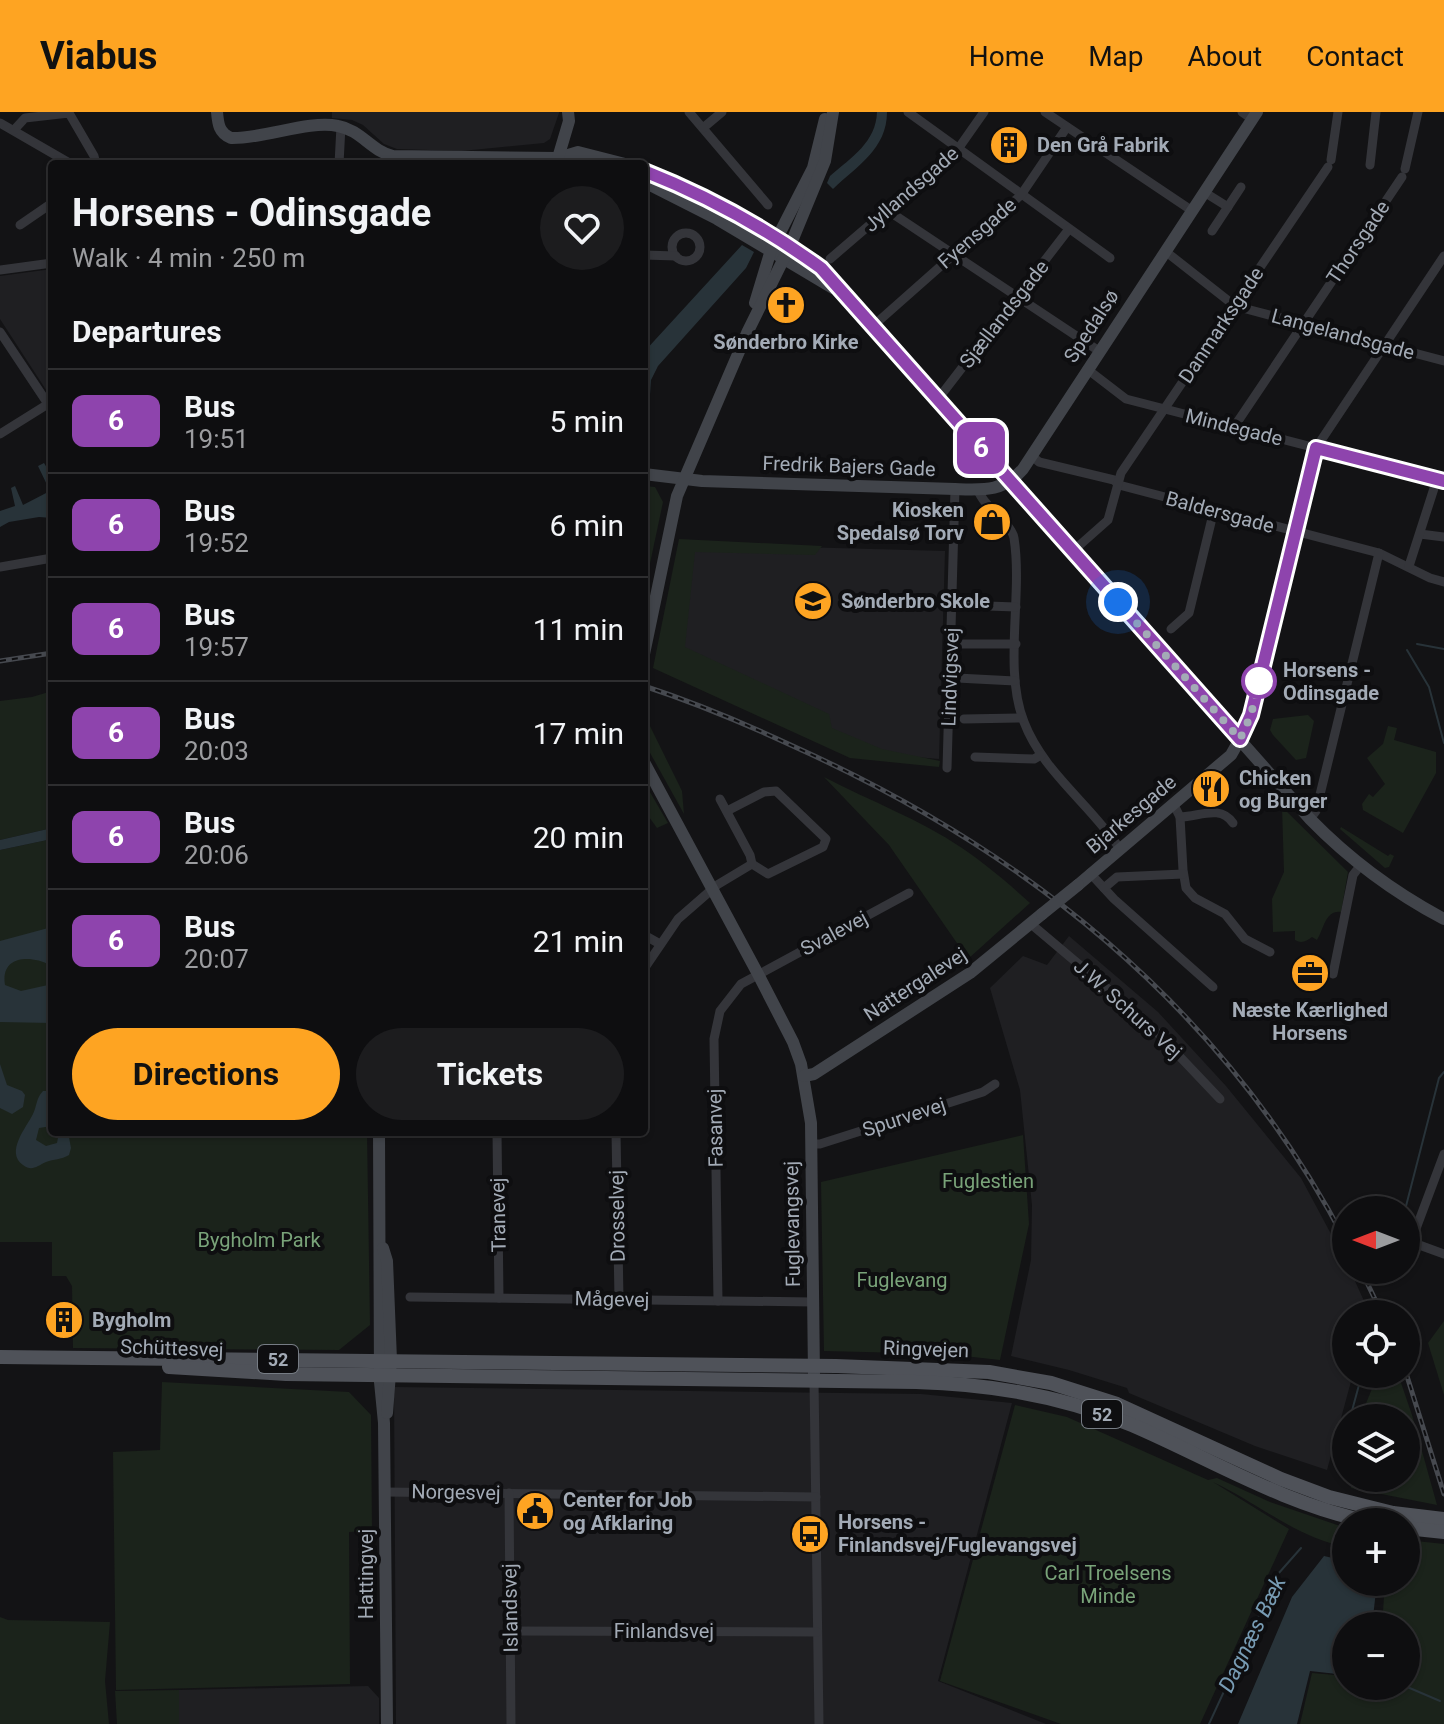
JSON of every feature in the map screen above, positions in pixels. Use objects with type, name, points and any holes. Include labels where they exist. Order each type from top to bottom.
[{"type":"main road","name":"Schüttesvej","points":[[0,1357],[385,1368]]},
{"type":"main road","name":"Schüttesvej","points":[[0,1366],[182,1368],[286,1374],[385,1368]]},
{"type":"main road","name":"Ringvejen","points":[[385,1368],[814,1373],[971,1371],[1051,1383],[1117,1404],[1311,1491],[1440,1525]]},
{"type":"main road","name":"Ringvejen","points":[[814,1373],[977,1385],[1064,1402],[1132,1425],[1293,1499],[1332,1510]]},
{"type":"main road","name":"Ringvejen","points":[[1420,1527],[1440,1525]]},
{"type":"street","points":[[217,112],[219,127],[231,138],[330,125],[352,129],[386,154],[521,160]]},
{"type":"street","points":[[557,160],[569,121],[568,112]]},
{"type":"street","points":[[689,112],[768,205]]},
{"type":"street","points":[[703,128],[722,112]]},
{"type":"street","points":[[747,333],[774,245],[813,168],[825,112]]},
{"type":"street","points":[[648,635],[683,479],[747,333],[790,246],[825,161],[833,112]]},
{"type":"street","points":[[908,112],[1110,258]]},
{"type":"street","name":"Jyllandsgade","points":[[830,259],[958,149],[984,112]]},
{"type":"street","points":[[1045,112],[1191,210]]},
{"type":"street","name":"Danmarksgade","points":[[1073,551],[1108,520],[1121,473],[1330,163],[1338,112]]},
{"type":"street","points":[[1370,165],[1376,112]]},
{"type":"street","name":"Thorsgade","points":[[1234,427],[1404,173],[1418,112]]},
{"type":"street","points":[[14,130],[25,118],[69,113],[95,160]]},
{"type":"street","name":"Spedalsø","points":[[1012,482],[1204,192],[1251,114]]},
{"type":"street","points":[[0,123],[64,160]]},
{"type":"street","points":[[339,160],[341,126]]},
{"type":"street","name":"Fyensgade","points":[[873,326],[1021,195],[1067,127]]},
{"type":"street","points":[[559,160],[578,152],[609,160]]},
{"type":"street","points":[[648,173],[774,245],[784,258],[845,296]]},
{"type":"street","points":[[648,184],[774,245],[790,246],[821,268],[1310,819],[1360,866],[1412,902],[1444,919]]},
{"type":"street","points":[[1212,231],[1241,187]]},
{"type":"street","points":[[1204,192],[1228,207]]},
{"type":"street","points":[[20,225],[48,206]]},
{"type":"street","points":[[887,210],[1099,351]]},
{"type":"street","name":"Sjællandsgade","points":[[938,399],[1069,229]]},
{"type":"street","name":"Langelandsgade","points":[[1165,251],[1235,306],[1444,361]]},
{"type":"street","points":[[648,255],[676,256]]},
{"type":"street","points":[[1240,739],[1251,715],[1316,448],[1444,256]]},
{"type":"street","points":[[0,270],[48,264]]},
{"type":"street","points":[[0,332],[48,404]]},
{"type":"street","name":"Mindegade","points":[[1087,369],[1126,399],[1440,480]]},
{"type":"street","points":[[0,434],[48,408]]},
{"type":"street","name":"Baldersgade","points":[[1032,456],[1039,462],[1114,480],[1119,485],[1379,553],[1444,582]]},
{"type":"street","name":"Fredrik Bajers Gade","points":[[648,474],[683,479],[978,490],[1012,482]]},
{"type":"street","points":[[1409,566],[1440,480]]},
{"type":"street","name":"Lindvigsvej","points":[[947,768],[955,489]]},
{"type":"street","points":[[978,490],[982,500],[1013,534],[1015,681],[1022,718],[1041,755],[1120,849]]},
{"type":"street","points":[[1171,629],[1189,613],[1214,510]]},
{"type":"street","points":[[1420,534],[1444,537]]},
{"type":"street","points":[[1310,819],[1316,811],[1379,553]]},
{"type":"street","points":[[0,567],[48,559]]},
{"type":"street","points":[[959,605],[1016,607]]},
{"type":"street","points":[[959,644],[1016,644]]},
{"type":"street","points":[[957,678],[1015,681]]},
{"type":"street","points":[[964,719],[1022,718]]},
{"type":"street","name":"Bjarkesgade","points":[[1042,914],[1120,849],[1177,811],[1231,755],[1240,739]]},
{"type":"street","points":[[975,757],[1034,759],[1041,755]]},
{"type":"street","name":"Fuglevangsvej","points":[[648,769],[793,1042],[804,1076],[812,1144],[819,1724]]},
{"type":"street","points":[[720,799],[752,864],[768,874],[823,847],[826,839],[776,791],[764,792],[727,811]]},
{"type":"street","points":[[1233,823],[1226,815],[1216,811],[1177,811],[1186,888],[1195,898],[1225,914],[1245,939],[1270,952]]},
{"type":"street","points":[[648,963],[678,919],[713,888],[752,864]]},
{"type":"street","points":[[1333,974],[1353,875],[1360,866]]},
{"type":"street","points":[[1090,873],[1213,987]]},
{"type":"street","points":[[1104,888],[1117,877],[1183,874]]},
{"type":"street","name":"Svalevej","points":[[758,974],[909,893]]},
{"type":"street","name":"Nattergalevej","points":[[804,1076],[814,1074],[983,964],[1042,914]]},
{"type":"street","name":"J.W. Schurs Vej","points":[[1031,924],[1146,1021],[1220,1099]]},
{"type":"street","points":[[648,937],[660,944]]},
{"type":"street","name":"Fasanvej","points":[[718,1301],[715,1031],[720,1011],[729,996],[758,974]]},
{"type":"street","name":"Spurvevej","points":[[812,1144],[983,1092],[995,1084]]},
{"type":"street","name":"Hattingvej","points":[[379,1136],[381,1239],[387,1261],[384,1423],[387,1724]]},
{"type":"street","name":"Tranevej","points":[[497,1136],[499,1298]]},
{"type":"street","name":"Drosselvej","points":[[616,1136],[619,1299]]},
{"type":"street","points":[[1444,1155],[1440,1173],[1411,1242],[1444,1254]]},
{"type":"street","name":"Mågevej","points":[[410,1297],[813,1302]]},
{"type":"street","name":"Norgesvej","points":[[385,1492],[816,1497]]},
{"type":"street","name":"Islandsvej","points":[[509,1493],[511,1724]]},
{"type":"street","name":"Finlandsvej","points":[[510,1631],[817,1632]]},
{"type":"shaded area","points":[[332,112],[559,113],[550,139],[544,143],[462,151],[397,149],[384,144],[363,125],[352,120],[332,118]]},
{"type":"shaded area","points":[[877,112],[887,112],[886,125],[876,147],[833,189],[827,183],[830,176],[867,140],[876,123]]},
{"type":"shaded area","points":[[742,245],[754,252],[746,268],[658,366],[651,380],[648,424],[648,348]]},
{"type":"shaded area","points":[[48,270],[48,393],[0,319],[0,276]]},
{"type":"shaded area","points":[[44,463],[48,470],[48,487],[38,466]]},
{"type":"shaded area","points":[[15,486],[23,505],[48,492],[48,518],[9,522],[0,527],[0,511],[15,506],[11,488]]},
{"type":"shaded area","name":"Sønderbro Skole","points":[[689,544],[945,551],[939,759],[879,754],[675,652]]},
{"type":"shaded area","points":[[48,829],[48,840],[0,850],[0,840]]},
{"type":"shaded area","points":[[48,928],[48,964],[18,960],[7,968],[5,985],[21,991],[48,985],[48,1023],[0,1022],[0,941]]},
{"type":"shaded area","points":[[1069,936],[1158,1012],[1226,1086],[1301,1178],[1332,1236],[1332,1284],[1356,1284],[1364,1300],[1332,1300],[1332,1388],[1349,1388],[1345,1404],[1332,1404],[1332,1452],[1327,1470],[1255,1446],[1129,1393],[1127,1388],[1011,1356],[1031,1260],[1032,1205],[1020,1090],[990,988],[1023,956],[1047,965]]},
{"type":"shaded area","points":[[0,1064],[7,1085],[25,1095],[23,1107],[12,1114],[0,1108]]},
{"type":"shaded area","points":[[43,1091],[48,1091],[48,1127],[39,1128],[36,1140],[46,1146],[57,1143],[58,1136],[69,1136],[71,1148],[66,1157],[29,1168],[18,1160],[16,1147]]},
{"type":"shaded area","points":[[394,1387],[921,1394],[1012,1403],[938,1681],[1046,1724],[396,1724]]},
{"type":"shaded area","points":[[1324,1556],[1332,1558],[1332,1596],[1375,1596],[1374,1612],[1332,1612],[1332,1673],[1310,1671],[1297,1724],[1238,1724],[1292,1597]]},
{"type":"shaded area","points":[[368,1686],[379,1698],[379,1724],[179,1724],[179,1690]]},
{"type":"green space","points":[[648,486],[655,487],[663,502],[648,573]]},
{"type":"green space","points":[[679,539],[822,546],[815,555],[695,552],[685,647],[829,714],[832,728],[882,749],[940,761],[939,767],[850,758],[653,668]]},
{"type":"green space","points":[[48,692],[48,829],[0,840],[0,701]]},
{"type":"green space","points":[[1308,715],[1314,721],[1306,758],[1296,760],[1270,730],[1273,719]]},
{"type":"green space","points":[[648,722],[682,791],[684,814],[648,749]]},
{"type":"green space","points":[[1388,726],[1397,728],[1394,740],[1436,752],[1436,773],[1403,833],[1363,810],[1362,804],[1369,794],[1373,797],[1385,784],[1367,758],[1383,744]]},
{"type":"green space","points":[[824,777],[946,838],[989,868],[1030,903],[968,959],[889,845]]},
{"type":"green space","points":[[648,789],[668,823],[657,828],[648,816]]},
{"type":"green space","points":[[1282,807],[1348,872],[1341,912],[1328,917],[1317,940],[1312,937],[1304,942],[1297,941],[1295,931],[1273,932],[1272,899],[1284,872]]},
{"type":"green space","points":[[1341,827],[1388,856],[1394,856],[1389,867],[1385,868]]},
{"type":"green space","name":"Bygholm Park","points":[[48,840],[48,1136],[367,1136],[370,1325],[339,1350],[73,1348],[72,1286],[66,1276],[52,1276],[52,1242],[0,1242],[0,850]]},
{"type":"green space","name":"Fuglevang","points":[[1023,1135],[1029,1224],[1000,1360],[946,1354],[824,1351],[821,1182]]},
{"type":"green space","points":[[1444,1321],[1444,1395],[1428,1343]]},
{"type":"green space","points":[[162,1382],[349,1392],[371,1415],[372,1531],[349,1532],[350,1684],[116,1690],[113,1452],[160,1450]]},
{"type":"green space","points":[[1372,1388],[1403,1388],[1408,1404],[1366,1404]]},
{"type":"green space","name":"Carl Troelsens Minde","points":[[1015,1405],[1067,1417],[1208,1480],[1217,1478],[1270,1502],[1332,1523],[1332,1543],[1293,1528],[1213,1482],[1289,1529],[1200,1724],[1061,1724],[940,1681]]},
{"type":"green space","points":[[1420,1444],[1437,1505],[1371,1492],[1420,1492]]},
{"type":"green space","points":[[1420,1541],[1444,1544],[1444,1724],[1300,1724],[1312,1673],[1332,1675],[1332,1700],[1420,1700],[1420,1612],[1383,1612],[1384,1596],[1420,1596]]},
{"type":"green space","points":[[0,1617],[8,1620],[110,1622],[105,1681],[109,1724],[0,1724]]},
{"type":"green space","points":[[179,1690],[179,1724],[117,1724],[115,1691]]},
{"type":"waterway","points":[[1417,644],[1444,649]]},
{"type":"waterway","name":"Dagnæs Bæk","points":[[1407,650],[1429,687],[1444,743]]},
{"type":"waterway","name":"Dagnæs Bæk","points":[[1409,1196],[1439,1078],[1444,1072]]},
{"type":"waterway","name":"Dagnæs Bæk","points":[[1354,1404],[1358,1388]]},
{"type":"waterway","name":"Dagnæs Bæk","points":[[1209,1724],[1278,1574],[1301,1548]]},
{"type":"waterway","points":[[1420,1692],[1440,1701]]},
{"type":"railway","points":[[0,661],[48,654]]},
{"type":"railway","points":[[648,687],[758,730],[881,789],[963,836],[1041,889],[1113,947],[1180,1011],[1242,1082],[1297,1158],[1332,1218]]},
{"type":"railway","points":[[1368,1284],[1375,1300]]},
{"type":"railway","points":[[1411,1388],[1444,1494]]},
{"type":"bus line","name":"6","points":[[648,173],[790,246],[821,268],[1240,739],[1251,715],[1316,448],[1444,481]]},
{"type":"place","name":"Den Grå Fabrik","points":[[1009,145]]},
{"type":"place","name":"Sønderbro Kirke","points":[[786,305]]},
{"type":"place","name":"Kiosken Spedalsø Torv","points":[[992,522]]},
{"type":"place","name":"Sønderbro Skole","points":[[813,601]]},
{"type":"place","name":"Horsens - Odinsgade","points":[[1259,681]]},
{"type":"place","name":"Chicken og Burger","points":[[1211,789]]},
{"type":"place","name":"Næste Kærlighed Horsens","points":[[1310,973]]},
{"type":"place","name":"Bygholm","points":[[64,1320]]},
{"type":"place","name":"Center for Job og Afklaring","points":[[535,1511]]},
{"type":"place","name":"Horsens - Finlandsvej/Fuglevangsvej","points":[[810,1534]]},
{"type":"route","points":[[1118,602],[1240,739],[1251,715],[1261,671],[1259,681]]},
{"type":"park label","name":"Fuglestien","points":[[988,1181]]}]
